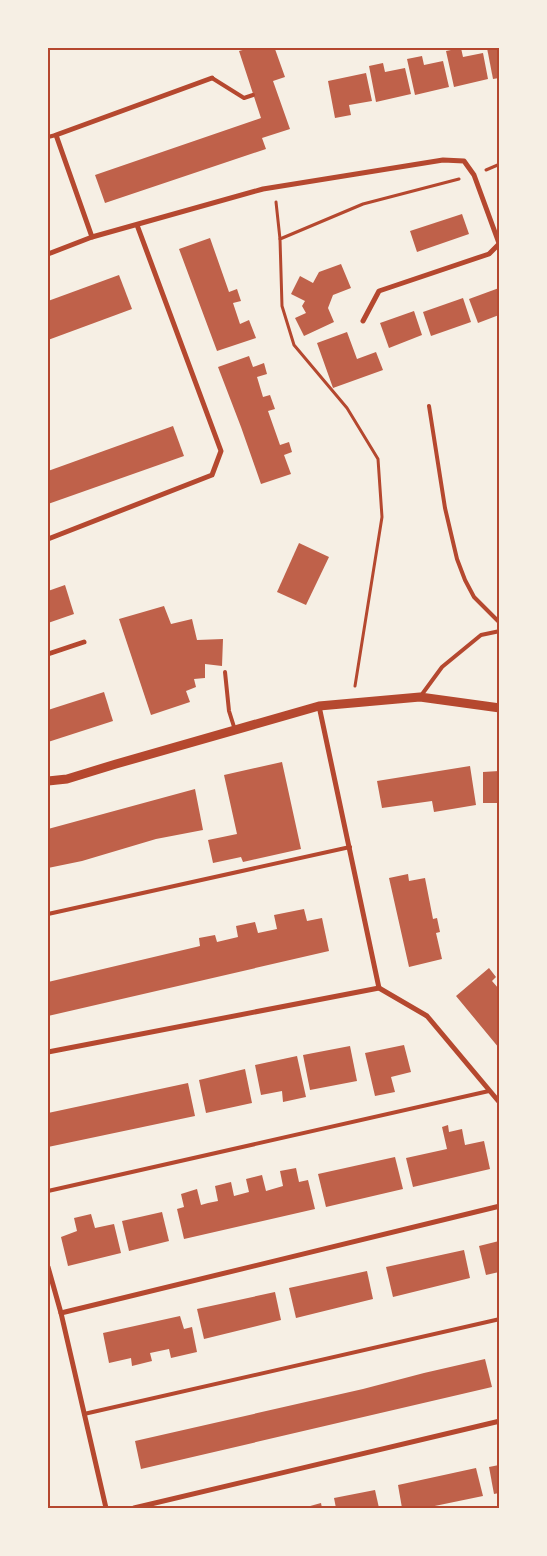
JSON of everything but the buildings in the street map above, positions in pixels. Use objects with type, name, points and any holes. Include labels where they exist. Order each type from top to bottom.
[{"type":"street","points":[[92,237],[56,135],[212,78]]},
{"type":"street","points":[[48,254],[92,237],[274,187],[443,160],[464,161],[474,175],[499,245],[489,254],[379,291],[363,321]]},
{"type":"street","points":[[48,539],[212,474],[221,451],[137,226]]},
{"type":"street","points":[[48,654],[84,642]]},
{"type":"street","points":[[48,781],[67,780],[116,764],[319,706],[420,697],[500,708]]},
{"type":"street","points":[[319,706],[379,988]]},
{"type":"street","points":[[48,1052],[379,988],[427,1016],[500,1103]]},
{"type":"street","points":[[61,1313],[500,1206]]},
{"type":"street","points":[[48,1267],[61,1313],[106,1508]]},
{"type":"street","points":[[134,1508],[500,1422]]},
{"type":"lane","points":[[212,78],[244,98],[253,95]]},
{"type":"lane","points":[[48,137],[56,135]]},
{"type":"lane","points":[[429,406],[446,508],[457,559],[474,597],[500,623]]},
{"type":"lane","points":[[420,697],[442,667],[481,635],[500,630]]},
{"type":"lane","points":[[225,672],[228,710],[235,730]]},
{"type":"lane","points":[[48,914],[350,847]]},
{"type":"lane","points":[[48,1192],[489,1090]]},
{"type":"lane","points":[[84,1414],[500,1318]]},
{"type":"path","points":[[280,239],[363,204],[474,175],[500,164]]},
{"type":"path","points":[[274,187],[280,239],[282,306],[294,345],[347,408],[378,458],[382,517],[352,703]]}]
